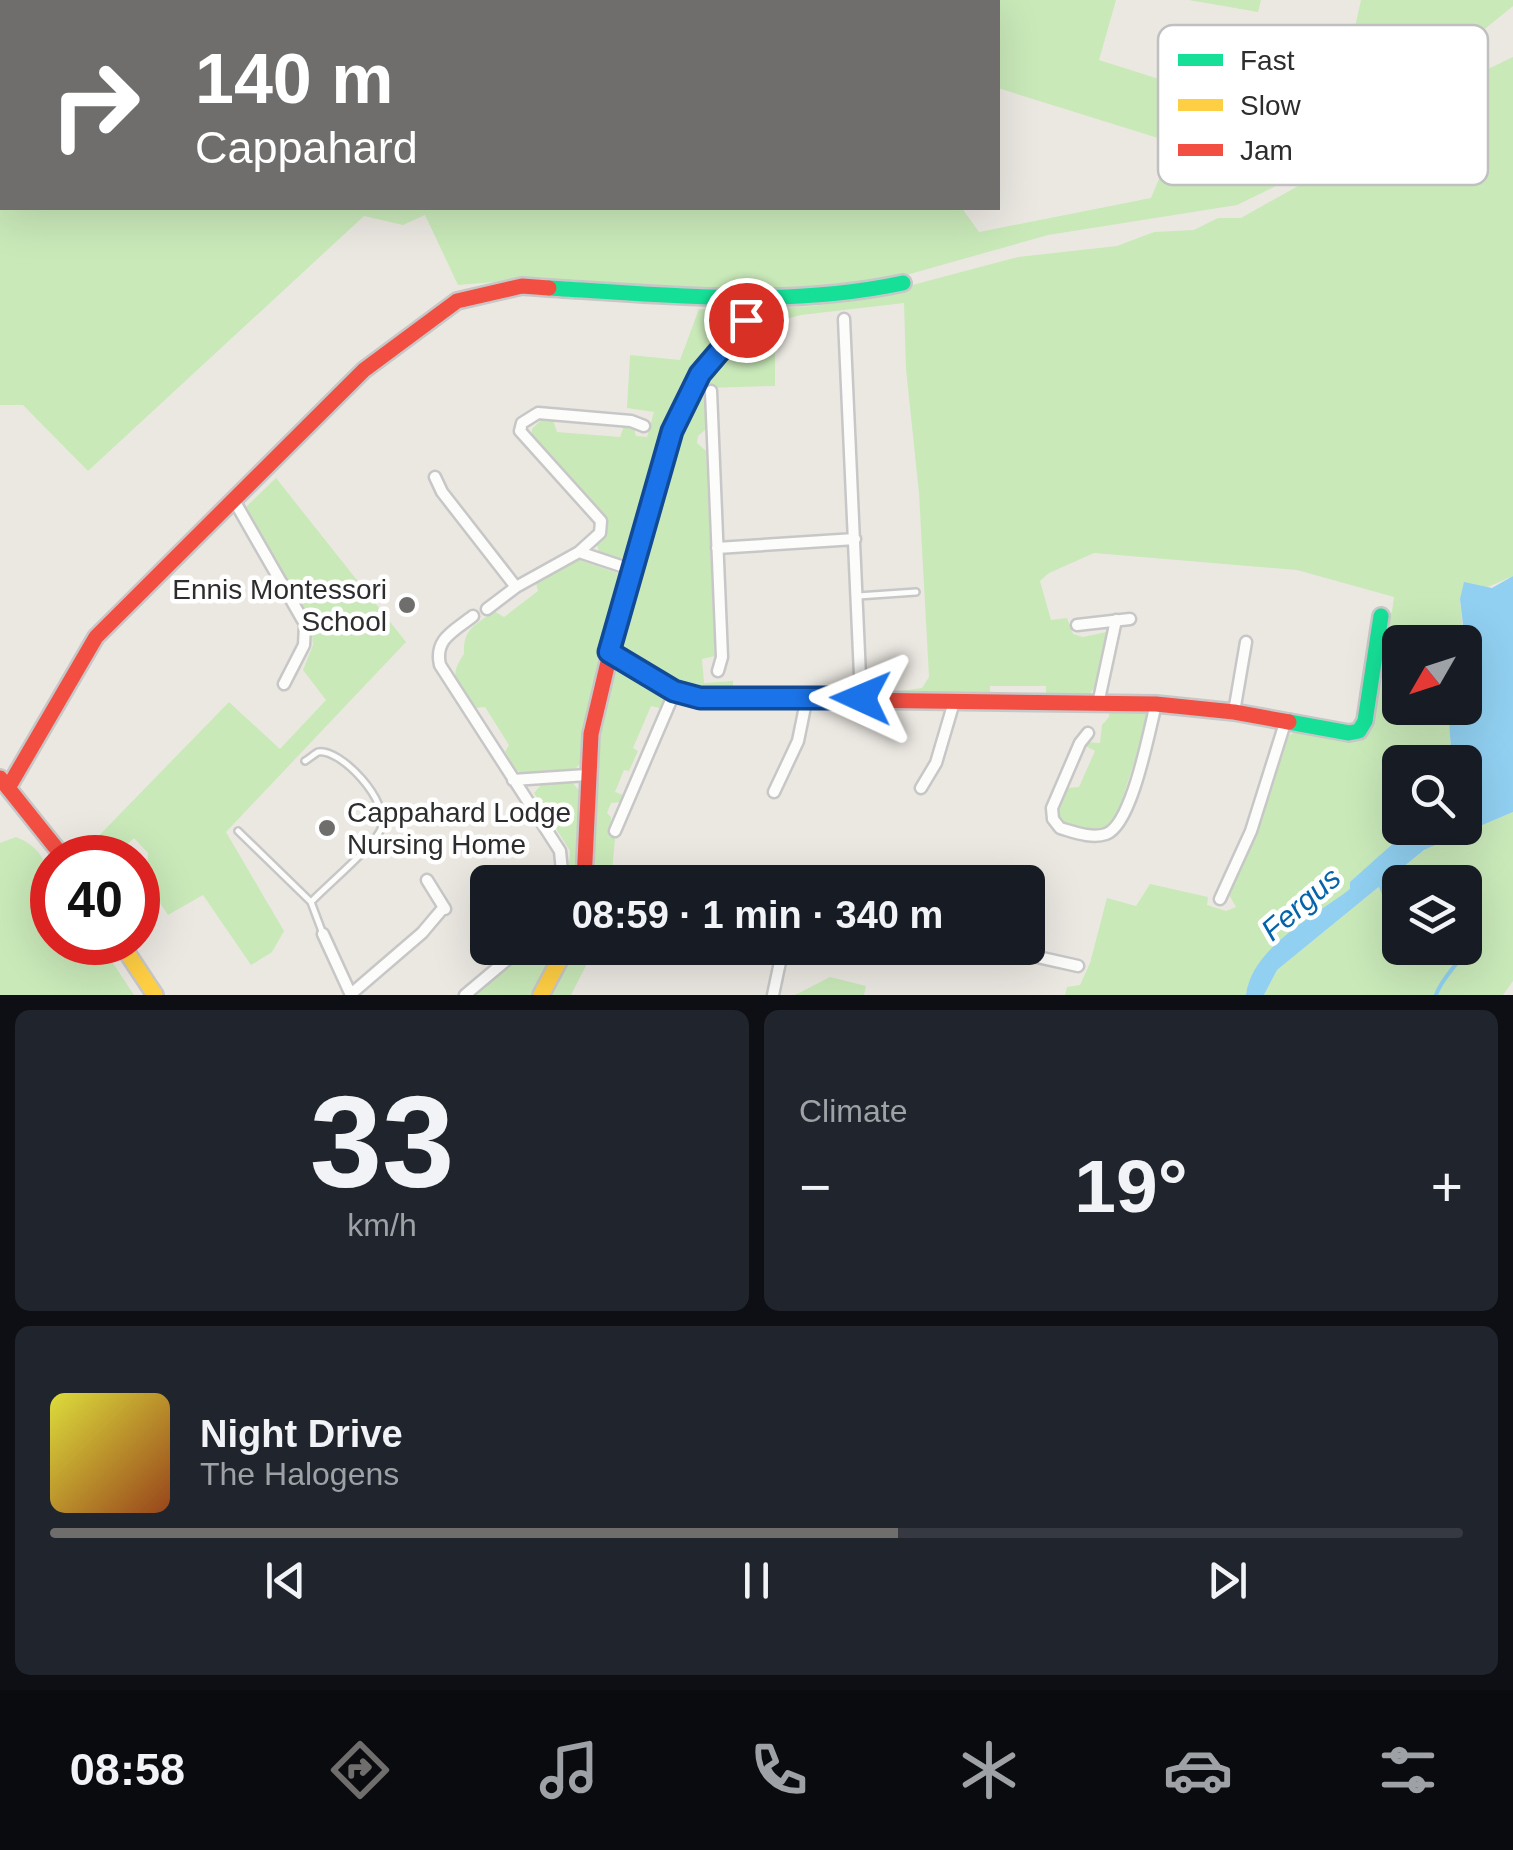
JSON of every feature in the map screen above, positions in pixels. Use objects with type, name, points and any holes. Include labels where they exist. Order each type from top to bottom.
[{"type":"street","points":[[46,835],[4,783],[96,637],[364,370],[457,301],[522,286],[747,300],[860,292],[903,283]]},
{"type":"street","points":[[584,865],[590,734],[630,569],[672,431],[700,374],[746,320],[747,300]]},
{"type":"street","points":[[844,319],[861,698]]},
{"type":"street","points":[[711,391],[722,657],[718,670]]},
{"type":"street","points":[[487,610],[516,588],[579,552],[600,533],[600,521],[525,438],[520,431],[522,423],[538,413],[552,413],[644,426]]},
{"type":"street","points":[[435,477],[442,492],[516,588]]},
{"type":"street","points":[[235,502],[305,624],[304,646],[284,684]]},
{"type":"street","points":[[717,548],[855,539]]},
{"type":"street","points":[[579,552],[630,569]]},
{"type":"street","points":[[473,616],[443,639],[437,651],[440,665],[560,850],[561,865]]},
{"type":"street","points":[[609,652],[674,691],[700,698],[1156,704],[1234,712],[1349,733],[1359,731],[1365,721],[1381,616]]},
{"type":"street","points":[[1076,626],[1130,619]]},
{"type":"street","points":[[1098,704],[1116,620]]},
{"type":"street","points":[[1234,712],[1246,642]]},
{"type":"street","points":[[615,830],[674,691]]},
{"type":"street","points":[[774,792],[798,740],[807,697]]},
{"type":"street","points":[[921,788],[936,763],[954,702]]},
{"type":"street","points":[[1088,733],[1052,808],[1053,819],[1060,828],[1103,836],[1114,830],[1128,806],[1156,704]]},
{"type":"street","points":[[1220,899],[1251,831],[1285,723]]},
{"type":"street","points":[[513,780],[587,775]]},
{"type":"street","points":[[323,934],[351,994],[445,909],[427,880]]},
{"type":"street","points":[[1045,959],[1078,966]]},
{"type":"street","points":[[135,965],[155,995]]},
{"type":"street","points":[[465,995],[501,965]]},
{"type":"street","points":[[541,995],[557,965]]},
{"type":"street","points":[[772,995],[778,965]]},
{"type":"lane","points":[[699,440],[713,439]]},
{"type":"lane","points":[[858,596],[916,592]]},
{"type":"lane","points":[[306,761],[317,752],[328,753],[376,792],[384,813],[380,830],[310,902]]},
{"type":"lane","points":[[238,831],[310,902],[323,934]]},
{"type":"green space","points":[[1000,0],[1116,0],[1099,60],[1158,79],[1158,138],[1000,89]]},
{"type":"green space","points":[[1189,0],[1261,0],[1258,12]]},
{"type":"green space","points":[[1361,0],[1513,0],[1513,6],[1488,26],[1355,25]]},
{"type":"green space","points":[[1513,57],[1513,576],[1460,599],[1462,625],[1385,625],[1394,597],[1297,570],[1094,553],[1040,581],[1051,620],[1067,618],[1073,634],[1083,637],[1106,632],[1095,687],[1087,697],[1046,698],[1046,686],[990,686],[990,697],[880,694],[922,688],[929,677],[904,303],[801,315],[775,322],[775,386],[705,388],[705,430],[697,443],[706,451],[715,656],[702,659],[704,683],[733,681],[733,692],[671,680],[649,668],[620,643],[644,539],[686,414],[716,365],[762,308],[815,306],[867,297],[1018,257],[1117,246],[1154,232],[1194,230],[1218,218],[1241,218],[1300,185],[1488,185],[1488,69]]},
{"type":"green space","points":[[1158,181],[1158,185],[1278,185],[1237,205],[1048,235],[910,274],[810,294],[773,297],[533,279],[458,285],[425,215],[403,225],[364,216],[88,471],[23,405],[0,405],[0,210],[963,210],[979,232],[1151,198]]},
{"type":"green space","points":[[733,307],[737,322],[695,371],[674,408],[627,551],[622,558],[614,559],[599,553],[597,544],[608,528],[605,515],[532,434],[532,429],[542,419],[553,420],[557,432],[620,437],[624,426],[634,428],[636,436],[647,437],[654,412],[627,408],[630,355],[680,360],[699,309],[726,311]]},
{"type":"green space","points":[[276,478],[406,642],[226,832],[284,931],[272,952],[251,965],[203,895],[168,915],[160,903],[160,835],[100,835],[229,702],[280,749],[326,700],[303,670],[313,645],[310,619],[246,507]]},
{"type":"green space","points":[[578,559],[620,574],[598,661],[580,764],[573,771],[524,773],[517,771],[505,752],[509,745],[485,707],[475,708],[460,687],[456,670],[468,633],[476,624],[494,611],[504,617],[538,591],[536,583]]},
{"type":"green space","points":[[1382,647],[1382,725],[1449,725],[1451,745],[1382,745],[1382,845],[1396,845],[1351,882],[1351,889],[1273,948],[1260,963],[1246,995],[1065,995],[1067,987],[1080,985],[1090,963],[1107,898],[1136,906],[1150,884],[1208,897],[1207,905],[1226,911],[1236,907],[1228,893],[1259,828],[1289,735],[1308,732],[1350,741],[1368,735]]},
{"type":"green space","points":[[617,664],[665,695],[660,708],[651,706],[633,748],[638,751],[615,792],[623,795],[621,802],[611,803],[607,813],[611,817],[610,833],[615,839],[613,865],[593,865],[597,737]]},
{"type":"green space","points":[[1141,709],[1147,713],[1147,721],[1117,816],[1101,830],[1064,824],[1058,819],[1057,808],[1067,788],[1079,787],[1095,751],[1084,745],[1086,742],[1100,743],[1109,710]]},
{"type":"green space","points":[[572,782],[581,793],[578,865],[569,865],[570,851],[534,793],[541,785]]},
{"type":"green space","points":[[1513,812],[1513,981],[1503,995],[1264,995],[1277,970],[1382,884],[1382,965],[1482,965],[1482,865],[1406,865],[1436,845],[1482,845],[1482,825]]},
{"type":"green space","points":[[16,837],[30,845],[30,965],[114,965],[134,995],[0,995],[0,843]]},
{"type":"green space","points":[[508,965],[549,965],[532,995],[474,995]]},
{"type":"green space","points":[[564,965],[586,965],[571,995],[549,995]]},
{"type":"green space","points":[[830,977],[866,986],[864,995],[795,995]]},
{"type":"water","points":[[1513,576],[1513,812],[1482,825],[1482,745],[1451,745],[1449,725],[1482,725],[1482,625],[1463,625],[1460,599],[1464,582],[1492,588]]},
{"type":"water","points":[[1391,845],[1436,845],[1406,865],[1382,865],[1382,884],[1277,970],[1264,995],[1246,995],[1251,978],[1272,947],[1350,889],[1350,882]]},
{"type":"waterway","points":[[1379,882],[1382,889]]},
{"type":"waterway","points":[[1436,995],[1455,965]]},
{"type":"traffic: fast","points":[[549,288],[770,297],[859,291],[903,283]]},
{"type":"traffic: fast","points":[[683,408],[700,374],[746,320],[747,300]]},
{"type":"traffic: fast","points":[[1289,722],[1349,733],[1359,731],[1365,721],[1381,616]]},
{"type":"traffic: slow","points":[[135,965],[155,995]]},
{"type":"traffic: slow","points":[[541,995],[557,965]]},
{"type":"traffic: jam","points":[[8,788],[96,637],[364,370],[457,301],[522,286],[549,288]]},
{"type":"traffic: jam","points":[[585,865],[591,734],[630,569],[672,431],[683,408]]},
{"type":"traffic: jam","points":[[609,652],[675,691],[700,698],[1156,704],[1289,722]]},
{"type":"traffic: jam","points":[[0,778],[46,835]]},
{"type":"place","name":"Ennis Montessori School","points":[[407,605]]},
{"type":"place","name":"Cappahard Lodge Nursing Home","points":[[327,828]]},
{"type":"route","points":[[746,320],[700,374],[672,431],[609,652],[674,691],[700,698],[861,698]]},
{"type":"water label","name":"Fergus","points":[[1301,904]]}]
